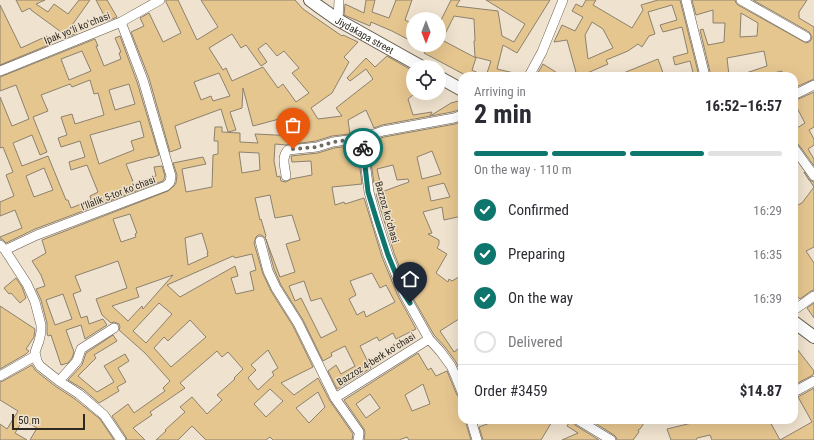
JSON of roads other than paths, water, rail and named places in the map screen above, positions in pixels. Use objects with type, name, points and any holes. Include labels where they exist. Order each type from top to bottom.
[{"type":"street","name":"Ipak yoʻli koʻchasi","points":[[0,70],[121,22],[160,0]]},
{"type":"street","name":"Jiydakapa street","points":[[310,0],[338,20],[409,60]]},
{"type":"street","points":[[338,20],[339,0]]},
{"type":"street","points":[[531,72],[542,52],[563,0]]},
{"type":"street","points":[[686,0],[704,72]]},
{"type":"street","points":[[742,0],[806,37]]},
{"type":"street","name":"Iʻllalik 5-tor koʻchasi","points":[[3,247],[166,186],[170,182],[171,176],[143,80],[121,22]]},
{"type":"street","points":[[446,81],[458,88]]},
{"type":"street","points":[[798,93],[814,85]]},
{"type":"street","points":[[286,176],[283,157],[284,153],[288,150],[317,147],[333,142],[362,138],[383,131],[458,116]]},
{"type":"street","name":"Bazzoz koʻchasi","points":[[362,138],[368,192],[388,255],[404,294],[429,339],[451,366],[458,382]]},
{"type":"street","points":[[798,154],[814,176]]},
{"type":"street","name":"Bazzoz 4-berk koʻchasi","points":[[260,241],[272,282],[298,323],[335,398],[359,432],[358,440]]},
{"type":"street","points":[[3,247],[27,284],[34,302],[41,325],[41,332],[35,352],[35,356],[40,366],[79,394],[104,415],[121,440]]},
{"type":"street","points":[[798,307],[814,296]]},
{"type":"street","points":[[798,325],[814,337]]},
{"type":"street","points":[[59,381],[77,361],[81,349],[114,328]]},
{"type":"street","name":"Bazzoz 4-berk koʻchasi","points":[[335,398],[429,339]]},
{"type":"street","points":[[0,376],[35,356]]},
{"type":"street","points":[[798,390],[814,381]]},
{"type":"street","points":[[473,424],[477,440]]},
{"type":"street","points":[[585,424],[611,440]]}]
